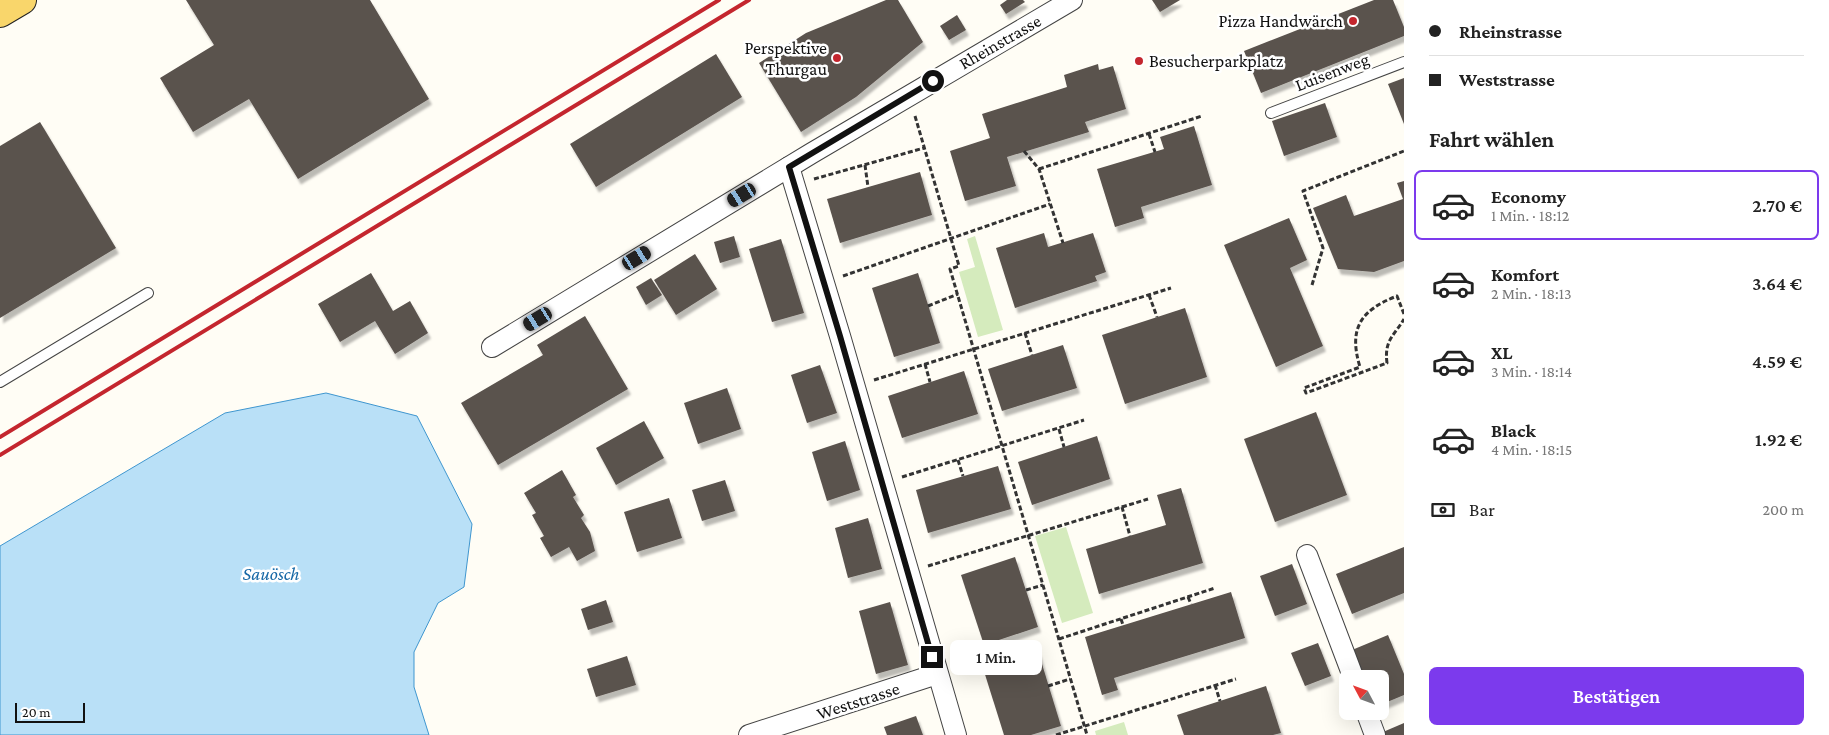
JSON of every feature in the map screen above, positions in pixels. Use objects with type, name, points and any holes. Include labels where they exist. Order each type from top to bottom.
[{"type":"main road","points":[[0,13],[22,0]]},
{"type":"street","name":"Rheinstrasse","points":[[492,347],[791,176],[909,96],[1072,0]]},
{"type":"street","points":[[791,176],[855,386],[956,735]]},
{"type":"street","points":[[1307,555],[1351,670]]},
{"type":"street","name":"Weststrasse","points":[[749,735],[937,674]]},
{"type":"street","points":[[1369,720],[1374,735]]},
{"type":"lane","name":"Luisenweg","points":[[1271,113],[1404,62]]},
{"type":"lane","points":[[0,382],[148,293]]},
{"type":"path","points":[[909,96],[959,266],[950,269],[1087,735]]},
{"type":"path","points":[[1038,169],[1202,116]]},
{"type":"path","points":[[1149,134],[1155,152]]},
{"type":"path","points":[[791,176],[865,165],[924,148]]},
{"type":"path","points":[[1024,151],[1038,169],[1063,242]]},
{"type":"path","points":[[1312,285],[1323,248],[1303,191],[1404,151]]},
{"type":"path","points":[[865,165],[868,187]]},
{"type":"path","points":[[824,282],[1050,204]]},
{"type":"path","points":[[855,386],[1171,288]]},
{"type":"path","points":[[928,306],[958,294]]},
{"type":"path","points":[[1148,295],[1157,317]]},
{"type":"path","points":[[1404,314],[1397,296],[1370,309],[1362,318],[1355,336],[1360,366],[1304,388],[1306,393],[1387,362],[1386,351],[1390,338],[1404,319]]},
{"type":"path","points":[[1025,333],[1032,355]]},
{"type":"path","points":[[925,364],[930,382]]},
{"type":"path","points":[[883,483],[1084,420]]},
{"type":"path","points":[[1059,428],[1064,447]]},
{"type":"path","points":[[958,460],[963,476]]},
{"type":"path","points":[[908,572],[1148,499]]},
{"type":"path","points":[[1122,507],[1130,536]]},
{"type":"path","points":[[1026,590],[1043,585]]},
{"type":"path","points":[[1059,639],[1215,588]]},
{"type":"path","points":[[1188,597],[1191,604]]},
{"type":"path","points":[[1122,619],[1123,625]]},
{"type":"path","points":[[1048,686],[1070,679]]},
{"type":"path","points":[[1056,735],[1236,679]]},
{"type":"path","points":[[1215,685],[1220,701]]},
{"type":"green space","points":[[975,236],[1003,330],[978,337],[959,272],[975,267],[967,239]]},
{"type":"green space","points":[[1066,527],[1093,613],[1062,623],[1035,536]]},
{"type":"green space","points":[[1124,722],[1128,735],[1096,735],[1095,731]]},
{"type":"water","name":"Sauösch","points":[[326,393],[417,416],[472,524],[464,587],[438,603],[414,652],[414,687],[429,735],[0,735],[0,546],[225,413]]},
{"type":"building","points":[[186,0],[370,0],[429,99],[298,179],[249,99],[193,132],[160,78],[214,45]]},
{"type":"building","points":[[886,0],[898,0],[923,42],[856,97],[801,132],[759,63],[806,33]]},
{"type":"building","points":[[1007,0],[1023,0],[1025,2],[1006,14],[1000,5]]},
{"type":"building","points":[[1152,0],[1180,0],[1160,12]]},
{"type":"building","points":[[1374,0],[1393,0],[1404,27],[1404,36],[1261,93],[1244,51]]},
{"type":"building","points":[[957,15],[966,30],[949,40],[940,26]]},
{"type":"building","points":[[716,54],[742,97],[596,187],[570,144]]},
{"type":"building","points":[[1098,64],[1099,70],[1113,66],[1126,109],[1085,122],[1089,132],[1007,157],[1016,186],[965,201],[950,151],[990,138],[982,114],[1067,87],[1064,75]]},
{"type":"building","points":[[1404,78],[1404,124],[1388,84]]},
{"type":"building","points":[[1325,103],[1337,137],[1284,156],[1272,121]]},
{"type":"building","points":[[40,122],[116,248],[0,318],[0,146]]},
{"type":"building","points":[[1194,126],[1212,185],[1141,207],[1144,218],[1115,227],[1097,169],[1164,149],[1160,137]]},
{"type":"building","points":[[920,172],[932,215],[840,243],[827,199]]},
{"type":"building","points":[[1404,181],[1404,261],[1374,272],[1338,269],[1313,208],[1346,195],[1354,216],[1403,199],[1397,183]]},
{"type":"building","points":[[1289,218],[1307,260],[1290,268],[1323,346],[1276,367],[1224,245]]},
{"type":"building","points":[[1044,233],[1048,247],[1093,233],[1106,272],[1095,276],[1097,281],[1015,308],[996,248]]},
{"type":"building","points":[[734,236],[740,257],[720,263],[714,242]]},
{"type":"building","points":[[781,239],[804,313],[772,322],[749,249]]},
{"type":"building","points":[[695,254],[717,289],[676,315],[654,280]]},
{"type":"building","points":[[371,273],[393,311],[410,301],[428,333],[395,354],[375,321],[340,342],[318,304]]},
{"type":"building","points":[[918,273],[940,343],[894,357],[872,288]]},
{"type":"building","points":[[651,278],[662,295],[646,305],[636,287]]},
{"type":"building","points":[[1185,308],[1207,377],[1125,404],[1102,335]]},
{"type":"building","points":[[585,316],[628,389],[498,465],[461,403],[543,355],[537,345]]},
{"type":"building","points":[[1063,345],[1077,388],[1002,411],[988,369]]},
{"type":"building","points":[[820,365],[837,413],[807,423],[791,375]]},
{"type":"building","points":[[964,371],[978,414],[902,438],[888,396]]},
{"type":"building","points":[[727,388],[741,429],[698,444],[684,403]]},
{"type":"building","points":[[1316,412],[1347,495],[1275,522],[1244,439]]},
{"type":"building","points":[[644,421],[664,458],[616,485],[596,448]]},
{"type":"building","points":[[1097,436],[1110,479],[1032,505],[1018,462]]},
{"type":"building","points":[[845,441],[860,490],[827,501],[812,452]]},
{"type":"building","points":[[998,466],[1011,509],[928,533],[916,490]]},
{"type":"building","points":[[562,470],[576,495],[573,497],[584,515],[581,518],[590,532],[595,551],[577,561],[569,547],[551,557],[540,538],[544,536],[532,515],[536,513],[524,493]]},
{"type":"building","points":[[725,480],[735,511],[702,521],[692,490]]},
{"type":"building","points":[[1181,488],[1203,563],[1099,594],[1086,549],[1166,525],[1157,495]]},
{"type":"building","points":[[669,498],[682,538],[637,552],[624,512]]},
{"type":"building","points":[[868,518],[882,569],[848,578],[835,528]]},
{"type":"building","points":[[1404,547],[1404,593],[1352,614],[1336,574]]},
{"type":"building","points":[[1015,557],[1038,627],[984,645],[961,575]]},
{"type":"building","points":[[1292,564],[1307,604],[1275,616],[1260,576]]},
{"type":"building","points":[[1231,592],[1245,638],[1114,678],[1118,690],[1102,695],[1085,637]]},
{"type":"building","points":[[606,600],[613,622],[588,630],[581,609]]},
{"type":"building","points":[[890,602],[908,665],[876,674],[859,611]]},
{"type":"building","points":[[1388,635],[1404,674],[1404,695],[1389,701],[1389,670],[1360,670],[1352,650]]},
{"type":"building","points":[[1318,643],[1331,676],[1305,686],[1291,653]]},
{"type":"building","points":[[1038,651],[1061,726],[1031,735],[1004,735],[983,668]]},
{"type":"building","points":[[627,656],[636,685],[596,697],[587,669]]},
{"type":"building","points":[[1266,686],[1281,733],[1273,735],[1184,735],[1177,715]]},
{"type":"building","points":[[916,716],[923,735],[887,735],[884,727]]},
{"type":"building","points":[[1404,723],[1404,735],[1384,735],[1383,732]]},
{"type":"railway","points":[[0,437],[719,0]]},
{"type":"railway","points":[[0,455],[749,0]]},
{"type":"place","name":"Pizza Handwärch","points":[[1353,21]]},
{"type":"place","name":"Perspektive Thurgau","points":[[837,58]]},
{"type":"place","name":"Besucherparkplatz","points":[[1139,61]]},
{"type":"route","points":[[932,657],[840,336],[789,167],[933,81]]}]
